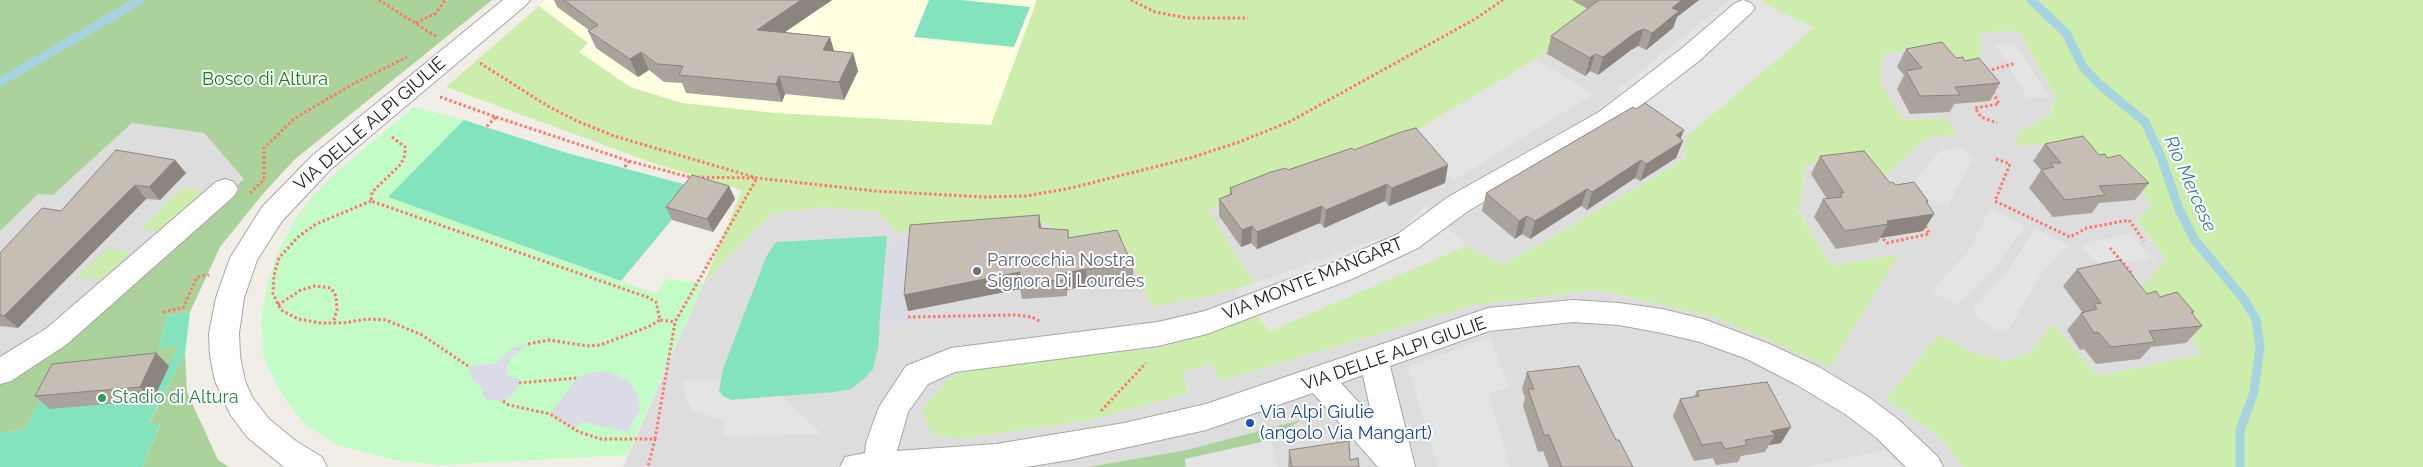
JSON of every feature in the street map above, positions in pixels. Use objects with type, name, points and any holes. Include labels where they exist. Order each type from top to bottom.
[{"type":"street","name":"VIA DELLE ALPI GIULIE","points":[[312,467],[285,451],[258,428],[241,405],[230,380],[225,356],[224,333],[230,298],[244,258],[272,214],[322,162],[411,86],[518,0]]},
{"type":"street","name":"VIA MONTE MANGART","points":[[868,466],[882,444],[894,407],[917,375],[951,360],[1158,334],[1208,322],[1269,300],[1408,241],[1458,204],[1608,118],[1690,56],[1743,8]]},
{"type":"street","points":[[0,372],[57,336],[225,188]]},
{"type":"street","name":"VIA DELLE ALPI GIULIE","points":[[868,466],[996,458],[1069,447],[1206,417],[1488,320],[1582,311],[1619,314],[1662,321],[1704,331],[1757,351],[1808,376],[1872,417],[1927,467]]},
{"type":"street","points":[[1374,359],[1398,467]]},
{"type":"street","points":[[1319,379],[1398,467]]},
{"type":"path","points":[[378,0],[442,40]]},
{"type":"path","points":[[416,23],[436,14],[446,0]]},
{"type":"path","points":[[1131,0],[1155,12],[1187,18],[1248,18]]},
{"type":"path","points":[[411,86],[496,117],[629,161],[664,172],[690,177],[757,178],[875,191],[985,197],[1026,196],[1071,188],[1190,158],[1239,142],[1289,122],[1475,19],[1503,0]]},
{"type":"path","points":[[480,63],[546,105],[577,121],[614,136],[757,178]]},
{"type":"path","points":[[1982,72],[2016,63]]},
{"type":"path","points":[[1990,88],[1999,104],[1975,108],[1981,117],[1997,123]]},
{"type":"path","points":[[486,127],[496,117]]},
{"type":"path","points":[[363,127],[389,135],[399,140],[405,147],[405,155],[401,164],[372,192],[371,201]]},
{"type":"path","points":[[1996,159],[2010,164],[1995,201],[2070,237],[2088,228],[2129,220],[2144,241]]},
{"type":"path","points":[[624,168],[629,161]]},
{"type":"path","points":[[648,467],[655,439],[675,322],[757,178]]},
{"type":"path","points":[[468,366],[422,335],[386,320],[367,319],[333,323],[298,319],[281,310],[273,294],[274,275],[278,258],[298,238],[316,224],[371,201],[647,297],[656,302],[660,320]]},
{"type":"path","points":[[1880,234],[1887,243],[1929,234],[1923,219]]},
{"type":"path","points":[[2110,248],[2130,271],[2133,278],[2132,283]]},
{"type":"path","points":[[163,312],[183,308],[197,277],[214,274]]},
{"type":"path","points":[[278,305],[302,290],[315,286],[331,288],[336,296],[337,310],[333,323]]},
{"type":"path","points":[[908,317],[1016,315],[1032,317],[1042,323],[1047,330],[1049,347]]},
{"type":"path","points":[[528,344],[549,340],[587,346],[600,345],[648,328],[660,320],[675,322]]},
{"type":"path","points":[[1100,412],[1159,348],[1158,334]]},
{"type":"path","points":[[519,383],[577,378]]},
{"type":"path","points":[[503,401],[509,405],[550,414],[580,432],[601,439],[655,439]]},
{"type":"shaded area","points":[[545,0],[1037,0],[991,125],[774,113],[682,103],[630,87],[579,52],[587,43],[539,6]]},
{"type":"shaded area","points":[[1605,0],[1765,0],[1685,159],[1504,265],[1466,246],[1270,331],[1257,316],[1159,348],[981,365],[962,439],[1094,419],[1189,393],[1181,372],[1211,363],[1220,381],[1475,305],[1596,290],[1712,316],[1830,366],[1898,254],[1831,266],[1799,211],[1806,163],[1860,160],[1884,176],[1928,137],[1957,134],[1946,118],[1903,120],[1880,85],[1883,54],[1923,49],[1980,56],[1980,32],[2019,31],[2056,98],[2050,116],[2018,132],[2054,142],[2121,168],[2152,204],[2137,222],[2166,259],[2173,306],[2202,354],[2098,376],[2052,324],[2029,354],[2004,361],[1971,352],[1939,334],[1886,399],[1937,435],[1964,467],[1186,467],[1187,450],[1088,467],[623,467],[704,283],[771,214],[822,207],[878,212],[898,232],[1050,223],[1052,239],[1122,239],[1152,307],[1254,282],[1206,209],[1410,134],[1536,59]]},
{"type":"shaded area","points":[[1729,0],[1765,0],[1763,3],[1814,28],[1687,136],[1617,90]]},
{"type":"shaded area","points":[[1996,44],[2016,44],[2049,97],[2027,98]]},
{"type":"shaded area","points":[[1536,59],[1593,94],[1454,180],[1410,134]]},
{"type":"shaded area","points":[[132,123],[204,133],[244,179],[87,320],[0,380],[0,231],[38,193],[53,195]]},
{"type":"shaded area","points":[[1960,148],[1974,157],[1947,207],[1926,198],[1911,185],[1940,151]]},
{"type":"shaded area","points":[[1426,205],[1466,246],[1270,331],[1234,290],[1398,232]]},
{"type":"shaded area","points":[[1990,208],[2025,226],[1992,272],[1958,304],[1935,294],[1937,284],[1969,251]]},
{"type":"shaded area","points":[[2035,228],[2068,245],[2042,272],[2010,328],[1997,330],[1984,323],[1976,315],[1973,307],[2008,271]]},
{"type":"shaded area","points":[[2130,233],[2154,260],[2097,261],[2083,248],[2091,242]]},
{"type":"shaded area","points":[[914,241],[908,323],[879,326],[887,243]]},
{"type":"shaded area","points":[[1490,337],[1509,389],[1488,392],[1510,467],[1438,467],[1408,367]]},
{"type":"shaded area","points":[[528,344],[511,358],[507,366],[507,373],[512,378],[521,379],[513,394],[503,401],[487,400],[483,396],[483,389],[472,379],[468,366],[495,364],[512,348]]},
{"type":"shaded area","points":[[608,371],[628,380],[637,394],[640,410],[627,432],[583,422],[574,428],[550,414],[577,378],[589,373]]},
{"type":"shaded area","points":[[720,380],[719,391],[724,397],[732,400],[782,396],[822,434],[723,437],[724,421],[693,410],[685,397],[682,381]]},
{"type":"shaded area","points":[[1271,440],[1277,467],[1186,467],[1185,459]]},
{"type":"shaded area","points":[[1885,450],[1902,467],[1805,467]]},
{"type":"green space","name":"Bosco di Altura","points":[[0,0],[492,0],[294,160],[262,195],[220,247],[190,312],[167,316],[158,349],[181,343],[170,362],[56,372],[25,429],[0,433],[0,380],[87,320],[244,179],[204,133],[132,123],[53,195],[38,194],[0,231]]},
{"type":"green space","points":[[929,0],[962,0],[1030,7],[1014,47],[914,37]]},
{"type":"green space","points":[[1037,0],[1605,0],[1536,59],[1410,134],[1207,209],[1254,283],[1234,290],[1152,307],[1122,239],[1052,239],[1050,223],[897,232],[878,212],[822,207],[771,214],[704,283],[742,190],[656,164],[446,87],[539,6],[588,43],[579,52],[630,87],[682,103],[774,113],[991,125]]},
{"type":"green space","points":[[1765,0],[2423,0],[2423,467],[1964,467],[1937,435],[1886,399],[1939,334],[1971,352],[2004,361],[2029,354],[2052,324],[2098,376],[2202,354],[2173,306],[2136,295],[2166,259],[2137,221],[2152,204],[2121,168],[2054,142],[2016,146],[2018,132],[2050,116],[2056,98],[2019,31],[1981,32],[1980,56],[1970,67],[1923,49],[1883,54],[1881,85],[1903,120],[1946,118],[1958,134],[1928,137],[1884,176],[1860,160],[1806,163],[1799,212],[1831,266],[1899,254],[1830,367],[1712,316],[1596,290],[1475,305],[1220,381],[1211,363],[1182,372],[1189,393],[1094,419],[962,439],[932,434],[922,410],[948,379],[981,365],[1159,348],[1257,316],[1270,331],[1466,246],[1504,265],[1685,159],[1687,136],[1813,28],[1762,3]]},
{"type":"green space","points":[[414,107],[464,120],[388,197],[656,294],[666,279],[704,283],[627,455],[441,465],[393,460],[338,445],[305,425],[281,393],[264,358],[261,320],[268,281],[280,248],[296,218],[314,195],[339,170]]},
{"type":"green space","points":[[464,120],[567,153],[698,188],[621,281],[388,197]]},
{"type":"green space","points":[[182,188],[206,192],[160,231],[141,229]]},
{"type":"green space","points":[[887,236],[878,348],[873,369],[865,378],[851,389],[834,392],[732,400],[724,397],[719,391],[723,369],[766,257],[776,242]]},
{"type":"green space","points":[[107,249],[131,253],[101,279],[77,277]]},
{"type":"green space","name":"Stadio di Altura","points":[[190,312],[185,353],[149,423],[160,424],[143,467],[0,467],[0,433],[25,429],[56,372],[170,362],[180,344],[158,349],[167,316]]},
{"type":"green space","points":[[185,353],[187,392],[218,460],[229,467],[143,467],[160,425],[149,424]]},
{"type":"green space","points":[[1301,420],[1271,440],[1185,459],[1186,467],[1088,467],[1187,450]]},
{"type":"building","points":[[564,0],[801,0],[757,30],[830,37],[823,50],[853,53],[839,82],[779,76],[776,84],[679,75],[683,66],[657,64],[641,52],[630,59],[588,31],[598,25]]},
{"type":"building","points":[[1599,0],[1682,0],[1672,8],[1679,11],[1652,33],[1644,29],[1636,32],[1603,57],[1595,54],[1590,58],[1551,36]]},
{"type":"building","points":[[1942,42],[1956,58],[1963,57],[1965,61],[1979,58],[2000,83],[1955,87],[1960,95],[1920,96],[1906,71],[1922,68],[1906,49]]},
{"type":"building","points":[[1645,103],[1684,130],[1676,135],[1683,141],[1646,164],[1641,160],[1592,192],[1587,189],[1535,221],[1527,216],[1519,221],[1486,193],[1633,107],[1636,109]]},
{"type":"building","points":[[1416,128],[1448,165],[1392,188],[1387,184],[1326,210],[1322,206],[1257,232],[1252,226],[1242,230],[1219,199],[1232,194],[1230,188],[1271,172],[1286,168],[1288,170],[1352,148],[1354,150]]},
{"type":"building","points":[[2083,136],[2099,155],[2105,154],[2107,158],[2120,155],[2149,183],[2099,186],[2105,195],[2065,200],[2041,170],[2054,167],[2050,163],[2061,163],[2045,144]]},
{"type":"building","points":[[116,150],[175,160],[149,187],[135,185],[4,316],[0,315],[0,253],[42,208],[61,211]]},
{"type":"building","points":[[1864,151],[1890,183],[1893,182],[1896,185],[1914,182],[1928,201],[1926,201],[1934,214],[1887,221],[1888,224],[1845,231],[1823,199],[1842,197],[1840,193],[1844,193],[1820,156]]},
{"type":"building","points":[[692,175],[729,186],[707,219],[666,207]]},
{"type":"building","points":[[1039,215],[1039,228],[1068,230],[1068,238],[1117,230],[1133,267],[1086,269],[1065,273],[1065,280],[1019,283],[1020,272],[904,295],[910,225]]},
{"type":"building","points":[[2120,260],[2147,294],[2156,291],[2160,297],[2177,292],[2194,312],[2191,312],[2202,326],[2149,331],[2155,342],[2111,347],[2098,332],[2094,333],[2081,313],[2097,309],[2094,304],[2101,303],[2077,269]]},
{"type":"building","points":[[156,353],[140,387],[35,396],[52,364]]},
{"type":"building","points":[[1579,366],[1616,440],[1619,440],[1633,467],[1562,467],[1549,435],[1544,435],[1528,389],[1534,389],[1527,372]]},
{"type":"building","points":[[1767,382],[1791,427],[1771,431],[1775,435],[1745,440],[1747,445],[1725,449],[1721,442],[1702,445],[1680,399],[1699,396],[1697,391]]},
{"type":"building","points":[[1349,441],[1350,460],[1358,458],[1359,467],[1292,467],[1289,450]]},
{"type":"waterway","points":[[0,82],[140,0]]},
{"type":"waterway","name":"Rio Mercese","points":[[2031,0],[2066,33],[2083,67],[2099,84],[2145,122],[2161,157],[2179,209],[2194,239],[2243,298],[2256,319],[2260,347],[2254,392],[2240,430],[2240,467]]},
{"type":"place","name":"Parrocchia Nostra Signora Di Lourdes","points":[[977,271]]},
{"type":"place","name":"Stadio di Altura","points":[[102,398]]},
{"type":"place","name":"Via Alpi Giulie (angolo Via Mangart)","points":[[1250,423]]}]
